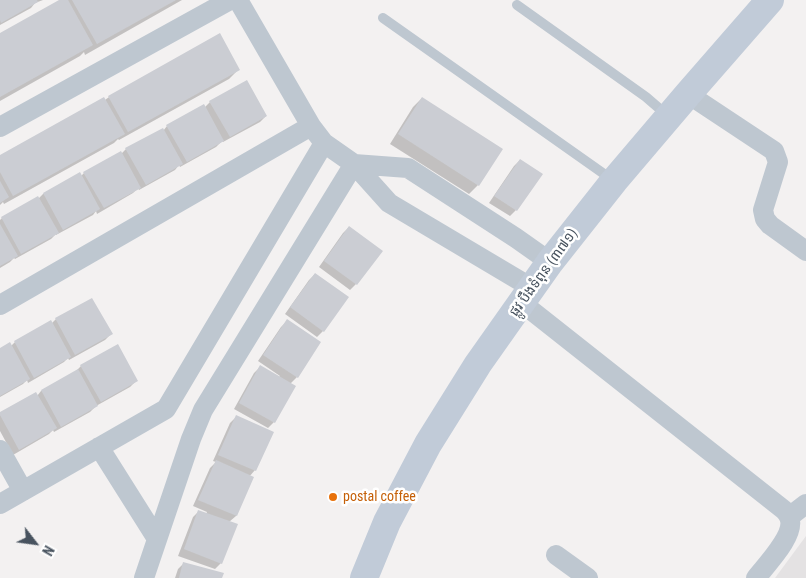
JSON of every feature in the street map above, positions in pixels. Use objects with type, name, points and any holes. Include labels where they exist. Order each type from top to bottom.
[{"type":"main road","name":"ផ្លូវ បឹងទំពុន (៣៧១)","points":[[364,578],[387,522],[428,444],[478,364],[550,262],[614,181],[770,0]]},
{"type":"street","points":[[0,127],[230,0]]},
{"type":"street","points":[[238,0],[311,126],[324,143],[354,164],[389,203],[527,296],[784,510],[789,517],[790,528],[785,541],[756,578]]},
{"type":"street","points":[[688,94],[774,152],[778,162],[763,210],[765,219],[770,225],[806,251]]},
{"type":"street","points":[[0,305],[311,126]]},
{"type":"street","points":[[0,504],[166,409],[324,143]]},
{"type":"street","points":[[354,164],[408,168],[550,262]]},
{"type":"street","points":[[144,578],[191,438],[203,410],[354,164]]},
{"type":"street","points":[[99,447],[157,539]]},
{"type":"street","points":[[0,450],[23,491]]},
{"type":"street","points":[[789,517],[806,504]]},
{"type":"street","points":[[556,555],[588,578]]},
{"type":"lane","points":[[517,5],[646,97],[669,116]]},
{"type":"lane","points":[[383,18],[614,181]]},
{"type":"shaded area","points":[[806,536],[806,578],[775,578]]},
{"type":"building","points":[[0,0],[37,0],[38,2],[1,23]]},
{"type":"building","points":[[59,0],[68,0],[93,45],[0,97],[0,33]]},
{"type":"building","points":[[72,0],[176,0],[97,44]]},
{"type":"building","points":[[220,33],[240,70],[128,132],[108,96]]},
{"type":"building","points":[[247,80],[267,116],[230,137],[209,101]]},
{"type":"building","points":[[104,97],[125,134],[13,196],[0,172],[0,155]]},
{"type":"building","points":[[422,97],[503,149],[479,186],[398,134]]},
{"type":"building","points":[[204,104],[224,141],[187,162],[166,125]]},
{"type":"building","points":[[163,128],[183,164],[146,185],[125,148]]},
{"type":"building","points":[[121,151],[141,188],[104,208],[83,172]]},
{"type":"building","points":[[520,159],[543,174],[517,211],[494,196]]},
{"type":"building","points":[[80,172],[100,209],[63,230],[43,193]]},
{"type":"building","points":[[0,181],[9,197],[0,203]]},
{"type":"building","points":[[38,196],[59,233],[21,254],[1,217]]},
{"type":"building","points":[[0,224],[18,256],[0,266]]},
{"type":"building","points":[[349,226],[383,251],[357,285],[324,261]]},
{"type":"building","points":[[315,273],[349,297],[324,332],[290,307]]},
{"type":"building","points":[[92,298],[113,334],[75,355],[55,318]]},
{"type":"building","points":[[287,319],[321,342],[298,378],[263,355]]},
{"type":"building","points":[[51,320],[71,357],[34,378],[14,341]]},
{"type":"building","points":[[10,342],[30,379],[0,396],[0,348]]},
{"type":"building","points":[[118,344],[138,381],[101,402],[80,365]]},
{"type":"building","points":[[260,365],[296,386],[275,423],[239,403]]},
{"type":"building","points":[[78,369],[98,406],[61,427],[41,390]]},
{"type":"building","points":[[36,392],[57,428],[19,450],[0,412]]},
{"type":"building","points":[[236,415],[274,432],[256,471],[218,455]]},
{"type":"building","points":[[216,460],[254,477],[237,516],[198,500]]},
{"type":"building","points":[[198,510],[238,524],[222,564],[184,549]]},
{"type":"building","points":[[183,562],[224,573],[222,578],[179,578]]},
{"type":"place","name":"postal coffee","points":[[333,497]]}]
